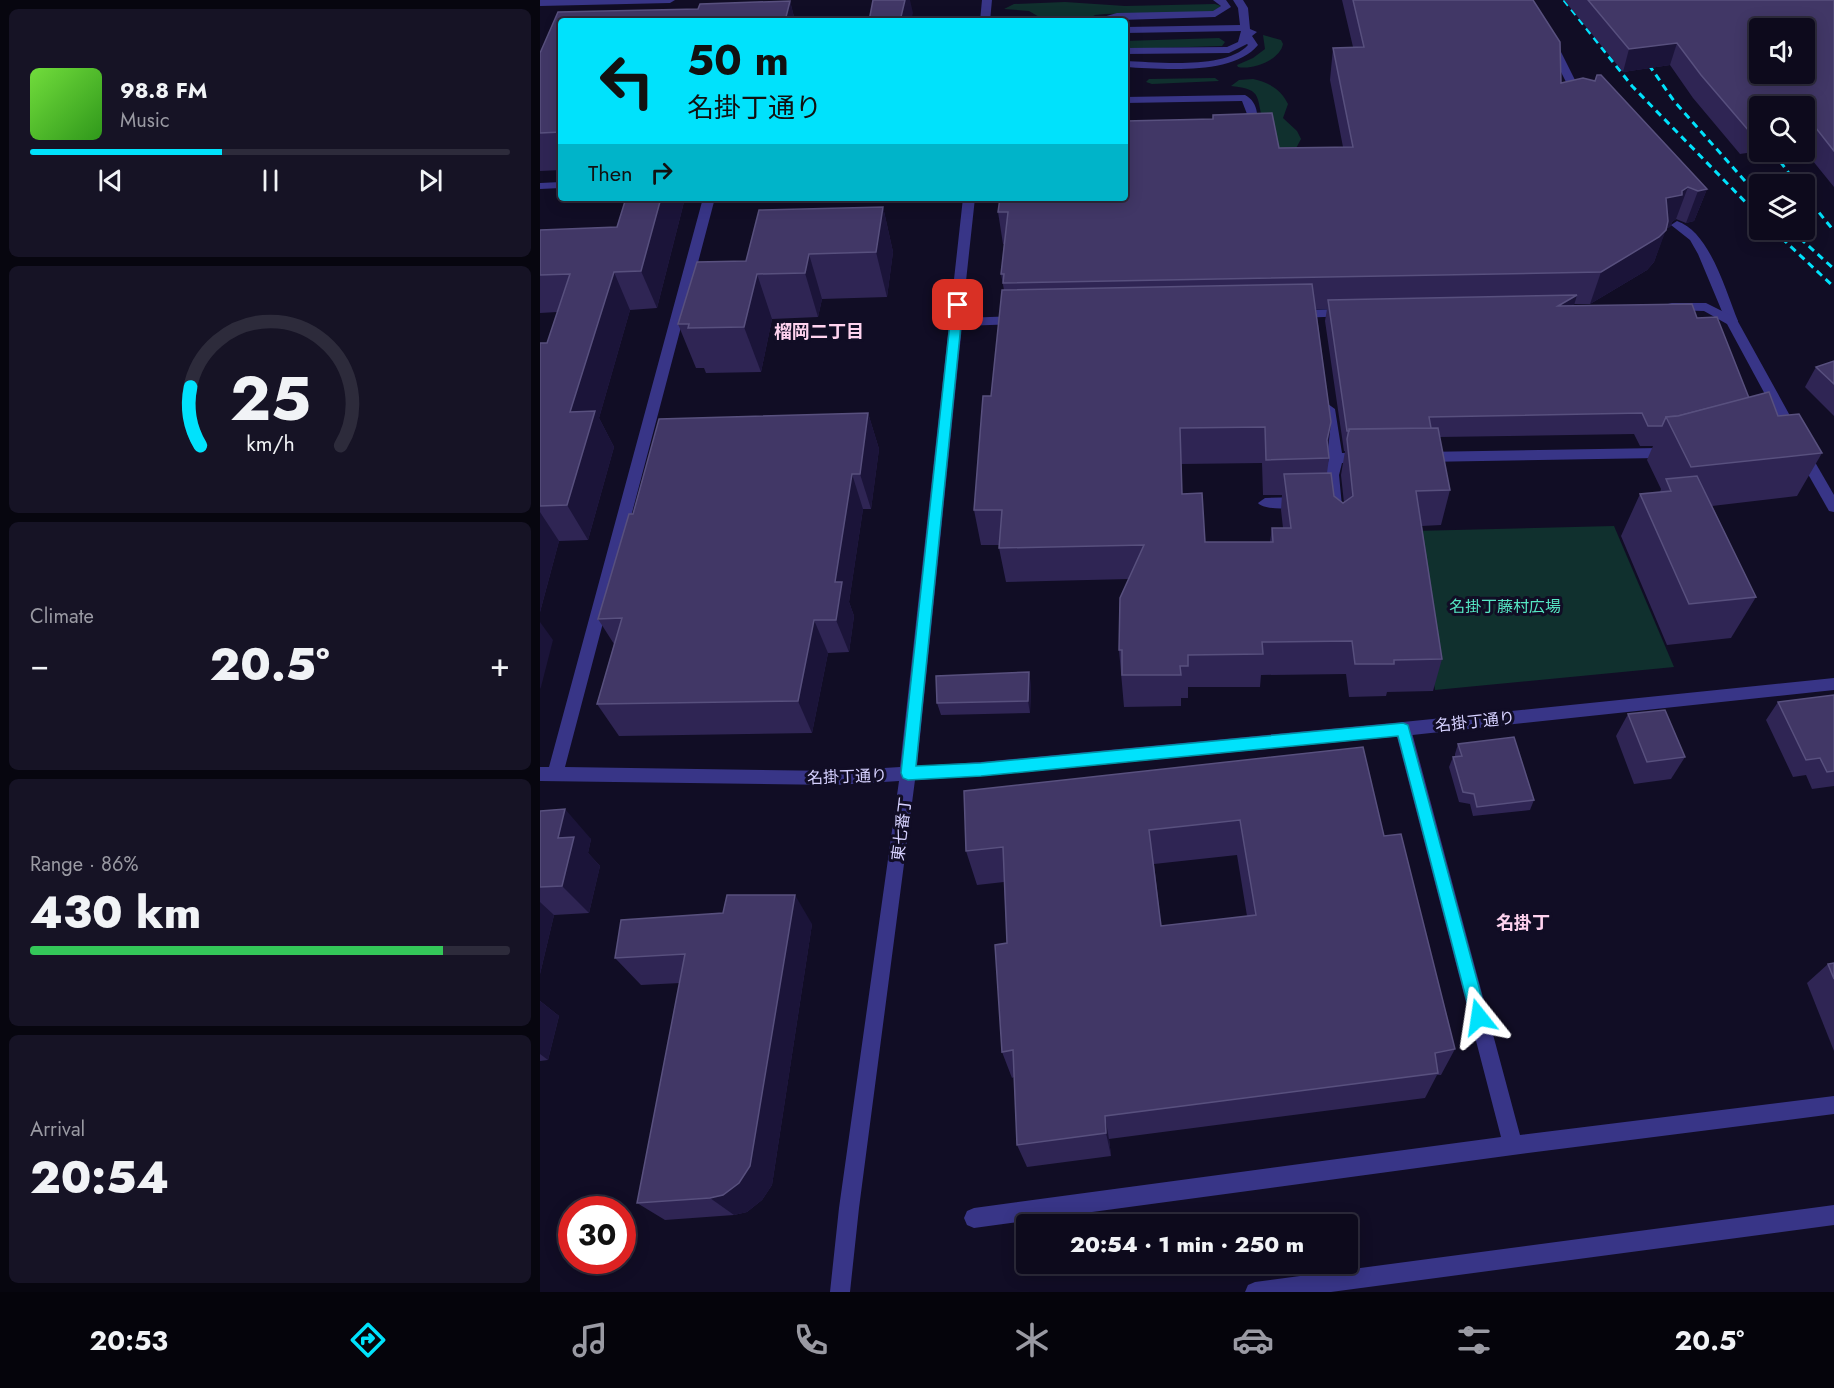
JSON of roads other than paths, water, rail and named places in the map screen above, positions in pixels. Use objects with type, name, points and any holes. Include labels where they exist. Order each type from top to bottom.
[{"type":"street","points":[[540,15],[544,2],[670,0]]},
{"type":"street","points":[[985,18],[987,0]]},
{"type":"street","points":[[1108,18],[1215,14],[1226,7],[1225,3],[1218,0]]},
{"type":"street","points":[[1128,30],[1256,30],[1251,5],[1239,0]]},
{"type":"street","points":[[1128,51],[1229,50],[1242,44],[1246,31]]},
{"type":"street","points":[[1128,64],[1232,61],[1242,57],[1252,48],[1253,45],[1246,31]]},
{"type":"street","points":[[1545,34],[1572,84],[1576,101],[1581,109]]},
{"type":"street","points":[[1128,100],[1245,98],[1250,105],[1252,128],[1239,137]]},
{"type":"street","points":[[540,186],[558,185]]},
{"type":"street","points":[[548,775],[708,201]]},
{"type":"street","name":"東七番丁","points":[[840,1292],[908,773],[969,201]]},
{"type":"street","points":[[1677,225],[1694,238],[1704,254],[1732,321],[1780,420],[1834,507]]},
{"type":"street","points":[[1654,308],[1706,307],[1732,321]]},
{"type":"street","points":[[1281,314],[1364,313]]},
{"type":"street","points":[[1316,314],[1318,330]]},
{"type":"street","points":[[956,322],[1036,320]]},
{"type":"street","points":[[1326,392],[1336,458],[1322,502],[1338,531]]},
{"type":"street","points":[[1414,457],[1658,453],[1687,446]]},
{"type":"street","points":[[1336,458],[1380,458]]},
{"type":"street","points":[[1265,503],[1322,502]]},
{"type":"street","name":"名掛丁通り","points":[[548,775],[836,778],[981,769],[1403,729],[1834,684]]},
{"type":"street","points":[[1403,729],[1513,1145]]},
{"type":"street","points":[[974,1218],[1513,1145],[1834,1105]]},
{"type":"street","points":[[1255,1292],[1834,1215]]},
{"type":"railway","points":[[1564,0],[1632,86],[1749,206]]},
{"type":"railway","points":[[1642,55],[1674,101],[1749,186]]},
{"type":"railway","points":[[1780,162],[1790,174]]},
{"type":"railway","points":[[1815,208],[1834,231]]},
{"type":"railway","points":[[1784,240],[1834,287]]},
{"type":"railway","points":[[1802,240],[1834,269]]},
{"type":"district","name":"榴岡二丁目","points":[[819,332]]},
{"type":"district","name":"名掛丁","points":[[1523,923]]},
{"type":"park label","name":"名掛丁藤村広場","points":[[1505,606]]}]
